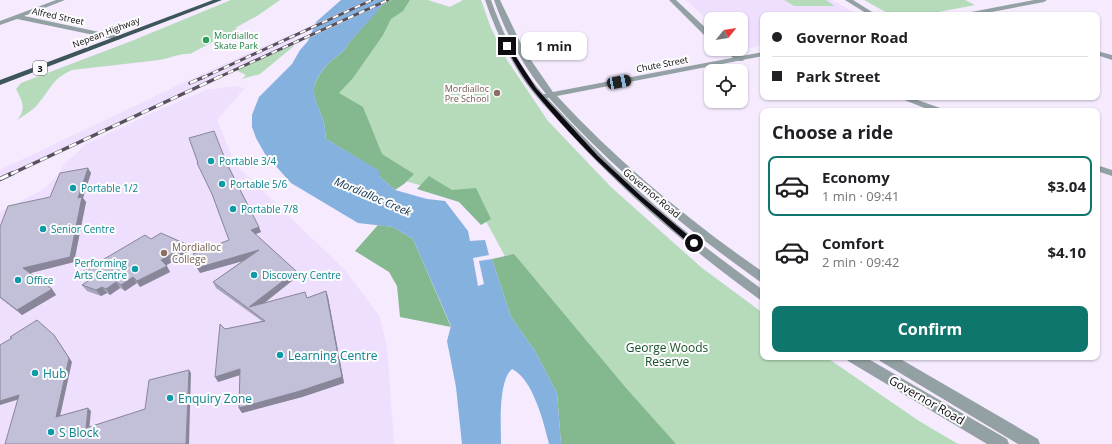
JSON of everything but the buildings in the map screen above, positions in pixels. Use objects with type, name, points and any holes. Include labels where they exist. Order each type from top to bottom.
[{"type":"highway","name":"Nepean Highway","points":[[0,83],[219,0]]},
{"type":"street","points":[[0,23],[62,0]]},
{"type":"street","points":[[488,0],[511,54],[526,78],[547,96]]},
{"type":"street","points":[[497,0],[518,47],[547,96]]},
{"type":"street","points":[[672,0],[704,30]]},
{"type":"street","points":[[848,0],[869,12]]},
{"type":"street","points":[[982,12],[1044,0]]},
{"type":"street","name":"Alfred Street","points":[[18,17],[118,38]]},
{"type":"street","points":[[1100,54],[1112,58]]},
{"type":"street","name":"Chute Street","points":[[547,96],[760,55]]},
{"type":"street","points":[[736,56],[740,59]]},
{"type":"street","name":"Governor Road","points":[[547,96],[642,185],[692,226],[760,276]]},
{"type":"street","name":"Governor Road","points":[[547,96],[596,157],[620,180],[694,243],[760,294]]},
{"type":"street","points":[[909,100],[932,108]]},
{"type":"street","points":[[1100,169],[1112,173]]},
{"type":"street","name":"Governor Road","points":[[858,360],[1001,444]]},
{"type":"street","name":"Governor Road","points":[[890,360],[1032,444]]},
{"type":"shaded area","points":[[686,0],[832,0],[853,12],[760,12],[760,46],[748,48],[748,12],[704,12],[704,17]]},
{"type":"shaded area","points":[[293,33],[298,35],[290,43],[294,45],[211,81],[0,182],[0,170],[206,72]]},
{"type":"shaded area","name":"Mordialloc College","points":[[235,86],[245,88],[217,120],[235,164],[345,270],[380,317],[387,347],[394,444],[0,444],[0,212],[44,189],[56,177],[66,162],[86,144],[163,108],[206,90]]},
{"type":"green space","points":[[231,0],[280,0],[257,16],[235,28],[237,29],[190,54],[159,60],[72,70],[59,78],[35,107],[17,120],[23,108],[22,101],[16,89],[21,83],[134,40]]},
{"type":"green space","name":"George Woods Reserve","points":[[389,0],[428,0],[450,7],[463,0],[481,0],[491,28],[507,60],[548,121],[611,187],[702,268],[760,311],[760,360],[830,360],[919,421],[958,444],[603,444],[525,293],[475,201],[395,178],[356,149],[330,80],[396,5]]},
{"type":"green space","points":[[392,0],[410,0],[403,11],[391,19],[383,35],[353,78],[339,93],[363,107],[382,154],[414,174],[404,184],[395,190],[379,176],[379,171],[326,139],[324,122],[316,102],[314,91],[314,86],[326,66],[344,51],[348,44],[383,4]]},
{"type":"green space","points":[[784,0],[826,0],[835,6],[794,6]]},
{"type":"green space","points":[[864,0],[965,0],[975,5],[939,12],[886,12]]},
{"type":"green space","points":[[294,45],[260,74],[242,79],[246,75],[236,70]]},
{"type":"green space","points":[[429,176],[452,190],[476,188],[491,219],[481,225],[459,202],[417,189]]},
{"type":"green space","points":[[378,225],[393,227],[413,239],[451,327],[400,317],[397,286],[389,272],[355,251]]},
{"type":"green space","points":[[514,254],[626,388],[676,444],[561,444],[557,393],[535,351],[511,317],[492,259]]},
{"type":"water","name":"Mordialloc Creek","points":[[341,0],[386,0],[348,44],[344,51],[326,66],[314,85],[316,102],[324,122],[326,139],[380,171],[379,176],[395,190],[427,199],[445,201],[468,231],[470,241],[485,240],[489,255],[473,258],[478,286],[484,284],[479,261],[492,259],[511,317],[535,351],[557,393],[561,444],[549,444],[541,414],[532,392],[526,382],[512,369],[504,383],[502,393],[501,444],[462,444],[456,387],[447,341],[451,326],[413,239],[393,227],[358,223],[291,183],[265,154],[256,138],[252,127],[252,115],[259,97],[292,64],[300,50],[308,41],[316,22]]},
{"type":"pier","points":[[368,0],[375,0],[311,29],[313,25]]},
{"type":"pier","points":[[385,0],[388,0],[387,2],[307,39],[309,35]]},
{"type":"railway","points":[[202,78],[372,0]]},
{"type":"railway","points":[[217,78],[388,0]]},
{"type":"railway","points":[[190,83],[204,77]]},
{"type":"railway","points":[[11,174],[219,77]]},
{"type":"railway","points":[[0,179],[13,173]]},
{"type":"place","name":"Mordialloc Skate Park","points":[[206,40]]},
{"type":"place","name":"Mordialloc Pre School","points":[[497,93]]},
{"type":"place","name":"Portable 3/4","points":[[211,161]]},
{"type":"place","name":"Portable 5/6","points":[[222,184]]},
{"type":"place","name":"Portable 1/2","points":[[73,188]]},
{"type":"place","name":"Portable 7/8","points":[[233,209]]},
{"type":"place","name":"Senior Centre","points":[[43,229]]},
{"type":"place","name":"Mordialloc College","points":[[164,253]]},
{"type":"place","name":"Performing Arts Centre","points":[[135,269]]},
{"type":"place","name":"Discovery Centre","points":[[254,275]]},
{"type":"place","name":"Office","points":[[18,280]]},
{"type":"place","name":"Learning Centre","points":[[280,355]]},
{"type":"place","name":"Hub","points":[[35,373]]},
{"type":"place","name":"Enquiry Zone","points":[[170,398]]},
{"type":"place","name":"S Block","points":[[51,432]]},
{"type":"route","points":[[507,46],[534,89],[596,157],[639,198],[694,243]]}]
